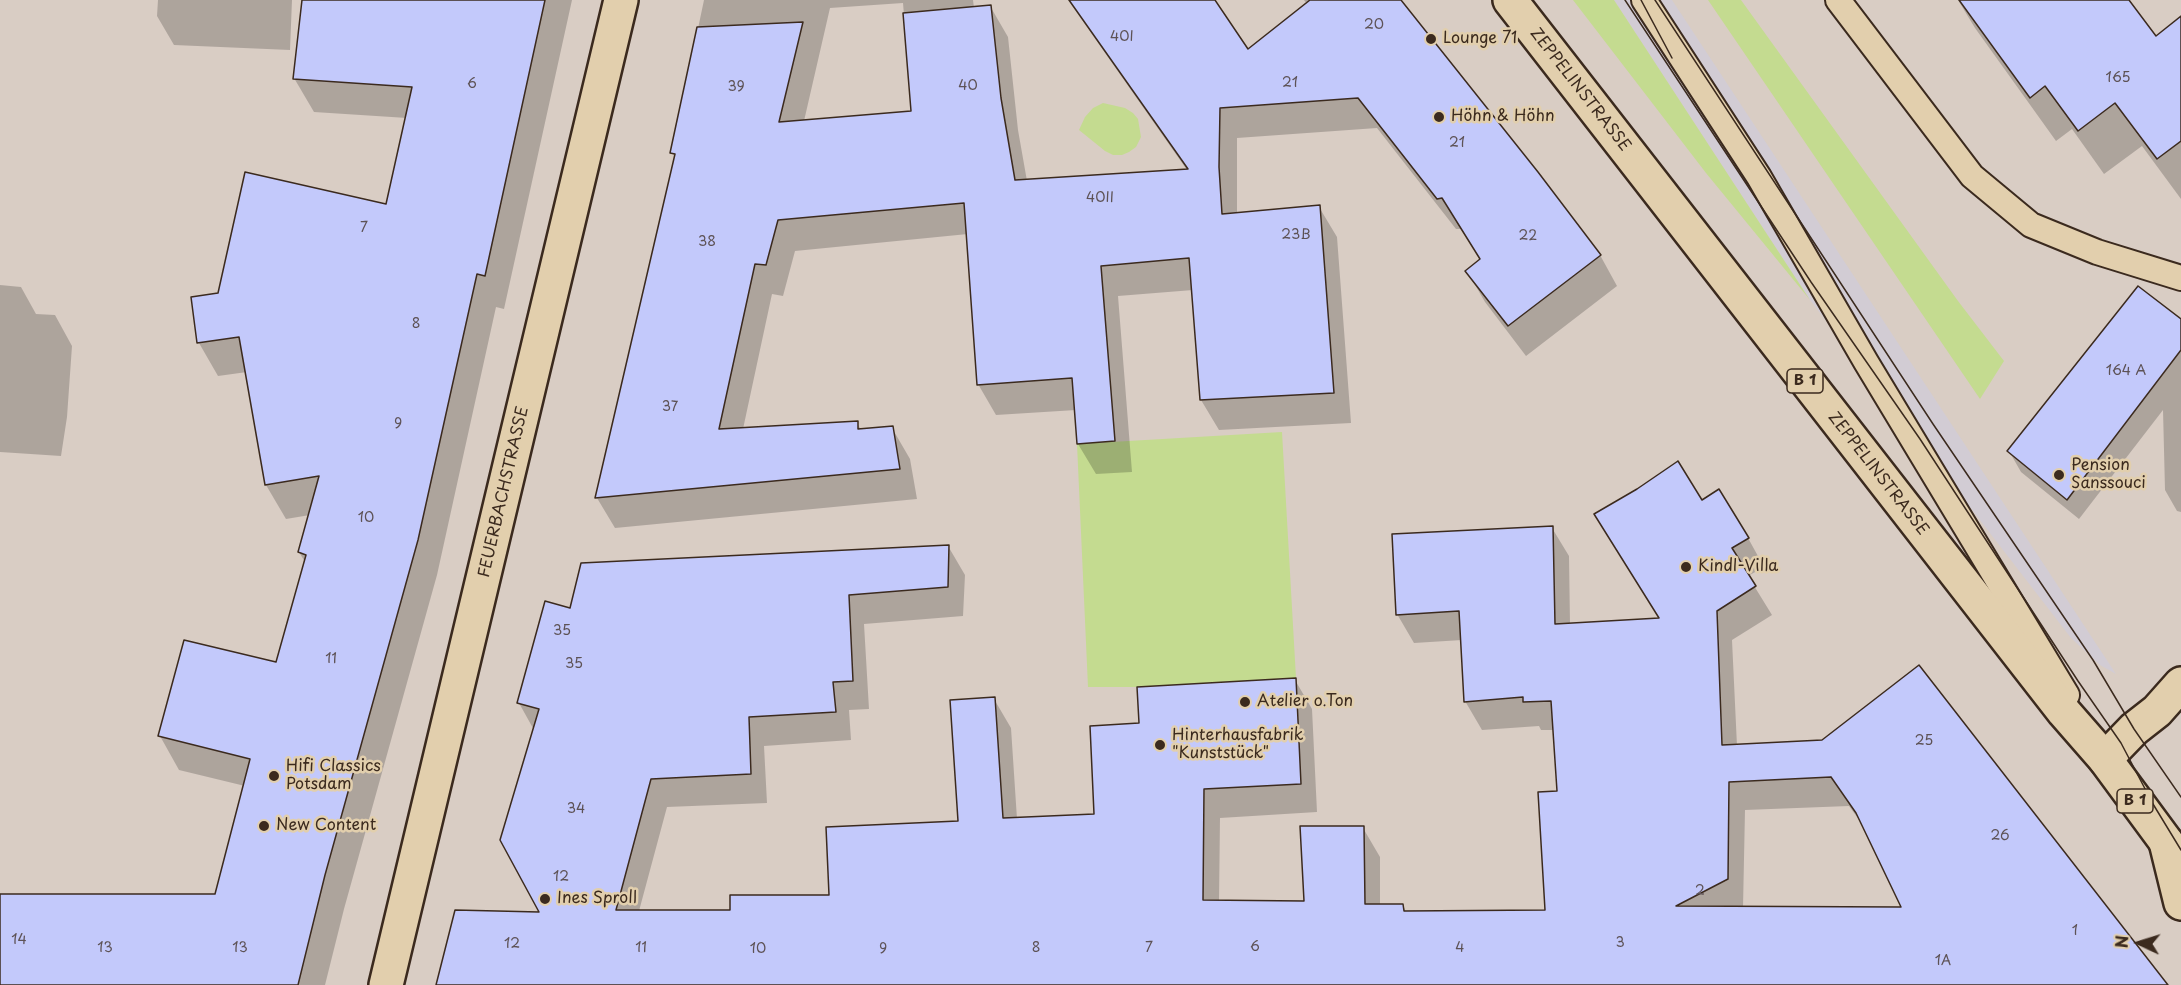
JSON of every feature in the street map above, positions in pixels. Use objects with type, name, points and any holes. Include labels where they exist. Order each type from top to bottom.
[{"type":"street","name":"FEUERBACHSTRASSE","points":[[386,985],[621,0]]},
{"type":"street","name":"ZEPPELINSTRASSE","points":[[1510,0],[2058,703],[2105,759],[2174,852]]},
{"type":"street","points":[[2105,759],[2134,729],[2157,711],[2181,684]]},
{"type":"street","points":[[2174,852],[2181,903]]},
{"type":"lane","points":[[1644,0],[1760,177],[1866,362],[2105,759]]},
{"type":"lane","points":[[1838,0],[1972,176],[2031,225],[2097,252],[2181,278]]},
{"type":"shaded area","points":[[1614,0],[1672,0],[2116,674],[2100,665],[2071,638],[1810,300]]},
{"type":"green space","points":[[1573,0],[1614,0],[1810,300],[1706,173]]},
{"type":"green space","points":[[1708,0],[1741,0],[1958,301],[2004,361],[1980,399]]},
{"type":"green space","points":[[1103,103],[1125,108],[1138,119],[1141,137],[1136,147],[1129,152],[1113,155],[1079,130],[1085,117],[1093,108]]},
{"type":"green space","points":[[1282,432],[1296,678],[1137,687],[1088,687],[1077,444]]},
{"type":"building","points":[[302,0],[545,0],[485,276],[477,274],[418,540],[325,875],[298,985],[0,985],[0,894],[215,894],[250,759],[158,736],[184,640],[276,662],[306,555],[298,552],[319,476],[265,485],[239,337],[197,343],[191,297],[218,293],[245,172],[386,204],[412,87],[293,79]]},
{"type":"building","points":[[1069,0],[1215,0],[1248,49],[1310,0],[1401,0],[1601,255],[1508,326],[1465,271],[1480,259],[1442,198],[1437,199],[1358,98],[1220,108],[1219,167],[1222,214],[1320,205],[1334,393],[1200,400],[1189,258],[1101,266],[1115,441],[1077,444],[1072,378],[977,385],[964,203],[778,220],[766,265],[755,264],[719,429],[858,421],[858,429],[893,426],[900,469],[595,498],[675,154],[670,153],[697,27],[803,22],[779,122],[911,111],[903,13],[991,5],[1001,98],[1015,180],[1188,169]]},
{"type":"building","points":[[1959,0],[2129,0],[2156,36],[2181,16],[2181,141],[2157,159],[2115,103],[2078,131],[2045,86],[2030,98]]},
{"type":"building","points":[[2138,286],[2181,319],[2181,350],[2067,500],[2007,451]]},
{"type":"building","points":[[1678,461],[1702,500],[1719,489],[1749,538],[1732,548],[1756,586],[1717,611],[1722,745],[1822,740],[1919,665],[2168,985],[436,985],[455,910],[539,912],[500,840],[539,709],[517,703],[545,601],[570,608],[581,563],[949,545],[948,587],[849,595],[853,681],[833,682],[836,712],[749,717],[751,774],[651,779],[616,910],[730,910],[730,895],[829,895],[826,827],[958,821],[950,700],[995,697],[1003,818],[1094,814],[1090,726],[1139,723],[1137,687],[1296,678],[1301,784],[1204,789],[1203,900],[1304,901],[1300,826],[1364,826],[1365,904],[1403,904],[1404,911],[1545,910],[1538,792],[1557,791],[1551,701],[1523,702],[1523,697],[1464,702],[1459,611],[1396,615],[1392,534],[1553,526],[1555,624],[1659,618],[1594,514],[1637,489]],"holes":[[[1831,777],[1856,813],[1901,907],[1676,906],[1728,879],[1729,782]]]},
{"type":"tram line","points":[[1625,0],[1811,282],[1920,439],[2121,743],[2153,804],[2181,850]]},
{"type":"tram line","points":[[1641,0],[1672,58]]},
{"type":"tram line","points":[[1655,0],[1933,424],[2093,660],[2134,729],[2181,797]]},
{"type":"place","name":"Lounge 71","points":[[1431,39]]},
{"type":"place","name":"Höhn & Höhn","points":[[1439,117]]},
{"type":"place","name":"Pension Sanssouci","points":[[2059,475]]},
{"type":"place","name":"Kindl-Villa","points":[[1686,567]]},
{"type":"place","name":"Atelier o.Ton","points":[[1245,702]]},
{"type":"place","name":"Hinterhausfabrik \"Kunststück\"","points":[[1160,745]]},
{"type":"place","name":"Hifi Classics Potsdam","points":[[274,776]]},
{"type":"place","name":"New Content","points":[[264,826]]},
{"type":"place","name":"Ines Sproll","points":[[545,899]]}]
